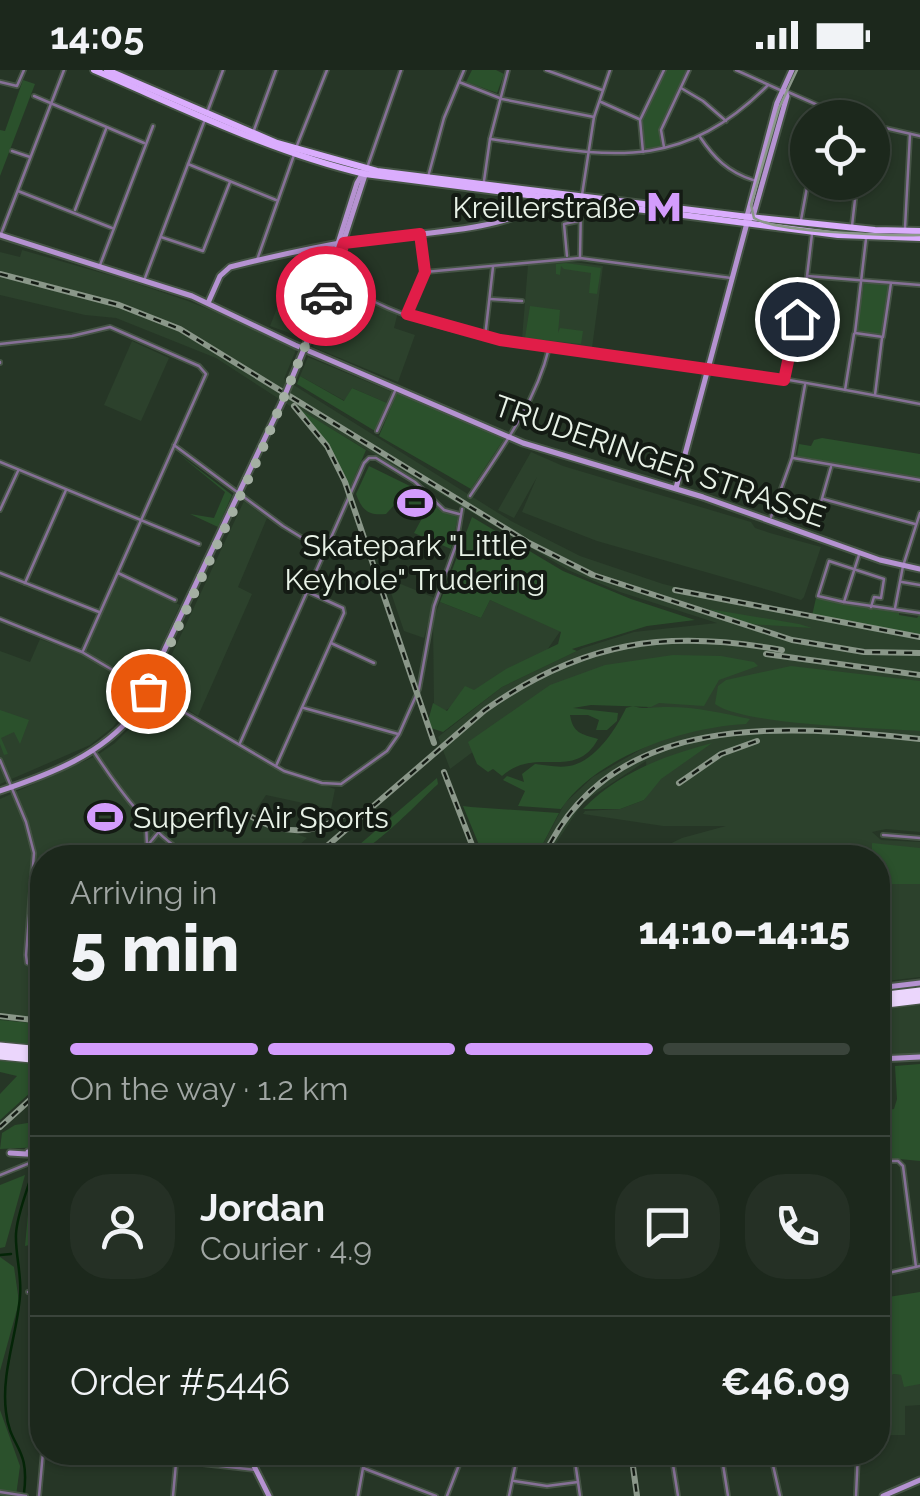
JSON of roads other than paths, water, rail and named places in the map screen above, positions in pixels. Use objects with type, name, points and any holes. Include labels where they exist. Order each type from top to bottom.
[{"type":"highway","points":[[890,999],[920,995]]},
{"type":"highway","points":[[0,1051],[30,1054]]},
{"type":"main road","points":[[94,70],[295,152],[365,172],[748,218],[920,231]]},
{"type":"main road","points":[[107,70],[295,152]]},
{"type":"main road","points":[[365,172],[539,195]]},
{"type":"main road","points":[[748,218],[812,232],[920,238]]},
{"type":"street","points":[[0,82],[17,86],[24,70]]},
{"type":"street","points":[[0,235],[64,70]]},
{"type":"street","points":[[144,280],[223,70]]},
{"type":"street","points":[[253,134],[276,70]]},
{"type":"street","points":[[257,261],[326,70]]},
{"type":"street","points":[[0,791],[93,751],[123,728],[148,691],[306,344],[401,70]]},
{"type":"street","points":[[428,178],[444,118],[464,70]]},
{"type":"street","points":[[546,70],[603,90]]},
{"type":"street","points":[[580,258],[586,152],[610,70]]},
{"type":"street","points":[[644,153],[640,120],[664,70]]},
{"type":"street","points":[[664,149],[661,130],[689,70]]},
{"type":"street","points":[[736,70],[806,100]]},
{"type":"street","points":[[676,488],[733,278],[755,180],[779,96],[785,91],[792,70]]},
{"type":"street","points":[[484,186],[506,71]]},
{"type":"street","points":[[460,82],[499,98],[594,117]]},
{"type":"street","points":[[490,139],[586,152],[644,153],[700,137],[727,122],[768,85]]},
{"type":"street","points":[[681,88],[727,122]]},
{"type":"street","points":[[748,218],[787,96],[785,91]]},
{"type":"street","points":[[34,96],[146,144]]},
{"type":"street","points":[[600,101],[640,120]]},
{"type":"street","points":[[99,266],[152,126]]},
{"type":"street","points":[[74,213],[107,127]]},
{"type":"street","points":[[890,129],[920,136]]},
{"type":"street","points":[[904,230],[910,134]]},
{"type":"street","points":[[700,137],[730,171],[755,180]]},
{"type":"street","points":[[12,150],[31,158]]},
{"type":"street","points":[[188,164],[277,200]]},
{"type":"street","points":[[160,237],[203,251],[230,182]]},
{"type":"street","points":[[18,191],[113,228]]},
{"type":"street","points":[[208,303],[225,270],[341,243],[468,229],[536,208],[539,195]]},
{"type":"street","points":[[800,221],[804,200]]},
{"type":"street","points":[[852,228],[856,200]]},
{"type":"street","points":[[567,258],[564,224],[580,221]]},
{"type":"street","points":[[784,380],[793,328],[804,302],[812,232]]},
{"type":"street","points":[[407,314],[425,272],[420,234]]},
{"type":"street","name":"TRUDERINGER STRASSE","points":[[0,235],[208,303],[510,438],[676,488],[860,554],[920,569]]},
{"type":"street","points":[[844,390],[866,238]]},
{"type":"street","points":[[425,272],[580,258],[733,278]]},
{"type":"street","points":[[485,337],[493,266]]},
{"type":"street","points":[[807,276],[920,286]]},
{"type":"street","points":[[875,395],[890,283]]},
{"type":"street","points":[[348,286],[407,314],[485,337],[709,368],[920,404]]},
{"type":"street","points":[[490,299],[522,302]]},
{"type":"street","points":[[0,344],[110,328],[204,370],[205,381],[82,652]]},
{"type":"street","points":[[855,333],[883,337]]},
{"type":"street","points":[[470,496],[510,438],[550,346]]},
{"type":"street","points":[[769,521],[792,458],[805,384]]},
{"type":"street","points":[[378,431],[396,387]]},
{"type":"street","points":[[174,445],[240,495],[324,550]]},
{"type":"street","points":[[0,619],[82,652],[276,766],[335,784],[348,780],[388,752],[399,734],[419,689],[434,606],[456,545],[462,512],[444,510],[415,482],[376,458],[364,462],[239,744]]},
{"type":"street","points":[[792,458],[920,480]]},
{"type":"street","points":[[0,462],[199,544]]},
{"type":"street","points":[[819,509],[832,466]]},
{"type":"street","points":[[0,510],[19,470]]},
{"type":"street","points":[[25,583],[66,489]]},
{"type":"street","points":[[823,499],[916,525]]},
{"type":"street","points":[[895,610],[902,566],[920,513]]},
{"type":"street","points":[[860,554],[844,602],[920,613]]},
{"type":"street","name":"TRUDERINGER STRASSE","points":[[844,602],[818,596],[829,561],[855,570]]},
{"type":"street","points":[[855,570],[884,579],[881,598],[874,598],[870,607]]},
{"type":"street","points":[[0,573],[100,612]]},
{"type":"street","points":[[118,573],[175,600]]},
{"type":"street","points":[[899,582],[920,585]]},
{"type":"street","points":[[276,766],[344,613],[342,608],[306,592]]},
{"type":"street","points":[[332,643],[374,663]]},
{"type":"street","points":[[302,708],[399,734]]},
{"type":"street","points":[[93,751],[117,789],[173,845]]},
{"type":"street","points":[[0,760],[30,834],[30,845]]},
{"type":"street","points":[[146,822],[147,845]]},
{"type":"street","points":[[147,845],[158,833]]},
{"type":"street","points":[[883,835],[920,838]]},
{"type":"street","points":[[30,913],[26,955],[30,964]]},
{"type":"street","points":[[890,986],[920,982]]},
{"type":"street","points":[[890,1058],[920,1057]]},
{"type":"street","points":[[890,1161],[903,1166],[918,1266],[890,1272]]},
{"type":"street","points":[[0,1174],[30,1163]]},
{"type":"street","points":[[39,1496],[42,1465]]},
{"type":"street","points":[[172,1496],[176,1465]]},
{"type":"street","points":[[212,1465],[257,1470]]},
{"type":"street","points":[[254,1465],[269,1496]]},
{"type":"street","points":[[358,1496],[365,1465]]},
{"type":"street","points":[[448,1496],[459,1465]]},
{"type":"street","points":[[509,1496],[516,1465]]},
{"type":"street","points":[[576,1465],[580,1496]]},
{"type":"street","points":[[673,1465],[678,1496]]},
{"type":"street","points":[[724,1465],[728,1496]]},
{"type":"street","points":[[773,1465],[780,1496]]},
{"type":"street","points":[[856,1496],[857,1465]]},
{"type":"street","points":[[363,1468],[436,1496]]},
{"type":"street","points":[[883,1496],[920,1480]]},
{"type":"street","points":[[514,1481],[547,1486],[578,1482]]},
{"type":"street","points":[[0,1492],[23,1496]]},
{"type":"waterway","points":[[24,1493],[24,1466],[8,1424],[5,1397],[20,1296],[17,1226],[30,1179]]},
{"type":"waterway","points":[[0,1255],[11,1254]]},
{"type":"tram line","points":[[797,70],[779,108],[751,205],[754,218],[808,230],[920,235]]},
{"type":"railway","points":[[0,274],[119,305],[180,329],[529,543],[593,575],[792,640],[864,652],[920,653]]},
{"type":"railway","points":[[294,406],[327,446],[345,482],[434,743]]},
{"type":"railway","points":[[675,590],[920,637]]},
{"type":"railway","points":[[328,845],[485,710],[556,669],[591,655],[663,642],[700,641],[782,650]]},
{"type":"railway","points":[[766,654],[920,675]]},
{"type":"railway","points":[[551,845],[573,810],[611,775],[656,751],[706,737],[759,731],[920,739]]},
{"type":"railway","points":[[679,783],[721,754],[757,741]]},
{"type":"railway","points":[[444,772],[472,845]]},
{"type":"railway","points":[[252,817],[275,827],[298,830],[322,826],[344,815]]},
{"type":"railway","points":[[0,1016],[30,1020]]},
{"type":"railway","points":[[0,1127],[30,1100]]},
{"type":"railway","points":[[633,1465],[637,1496]]},
{"type":"place","name":"Kreillerstraße","points":[[664,207]]},
{"type":"place","name":"Skatepark \"Little Keyhole\" Trudering","points":[[415,503]]},
{"type":"place","name":"Superfly Air Sports","points":[[105,817]]}]
